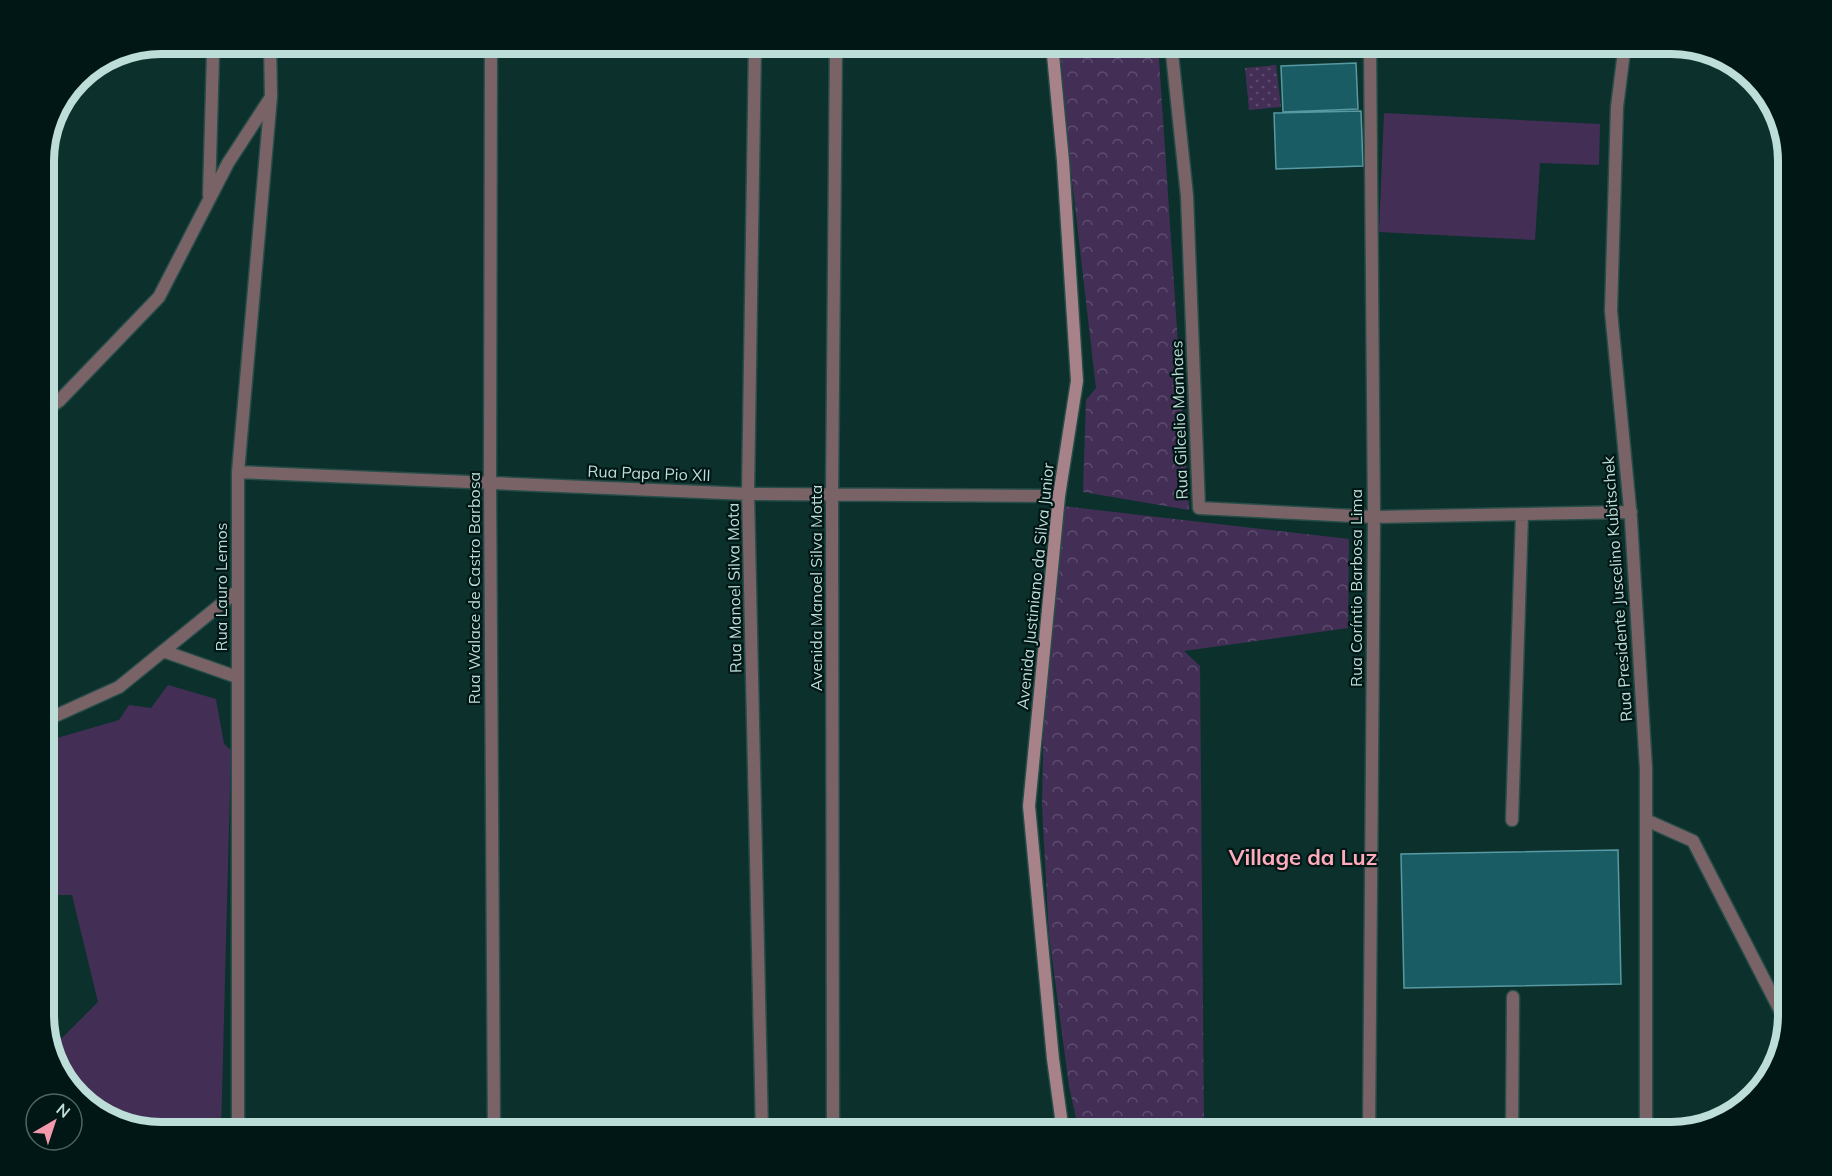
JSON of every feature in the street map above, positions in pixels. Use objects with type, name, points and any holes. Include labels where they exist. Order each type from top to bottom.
[{"type":"street","points":[[209,199],[213,54]]},
{"type":"street","name":"Rua Lauro Lemos","points":[[238,1122],[236,592],[238,472],[271,96],[270,54]]},
{"type":"street","name":"Rua Walace de Castro Barbosa","points":[[491,54],[490,483],[494,1122]]},
{"type":"street","name":"Rua Manoel Silva Mota","points":[[755,54],[748,494],[762,1122]]},
{"type":"street","name":"Avenida Manoel Silva Motta","points":[[833,1122],[832,495],[836,54]]},
{"type":"street","name":"Avenida Justiniano da Silva Junior","points":[[1053,54],[1063,160],[1077,381],[1059,496],[1029,806],[1053,1059],[1062,1122]]},
{"type":"street","name":"Rua Gilcelio Manhaes","points":[[1173,54],[1187,196],[1199,508],[1374,518],[1631,512]]},
{"type":"street","name":"Rua Coríntio Barbosa Lima","points":[[1369,1122],[1374,518],[1370,54]]},
{"type":"street","name":"Rua Presidente Juscelino Kubitschek","points":[[1625,54],[1617,107],[1611,311],[1631,512],[1646,769],[1646,1122]]},
{"type":"street","points":[[54,405],[159,297],[228,163],[271,96]]},
{"type":"street","name":"Rua Papa Pio XII","points":[[238,472],[748,494],[1059,496]]},
{"type":"street","points":[[1512,820],[1522,514]]},
{"type":"street","points":[[54,716],[119,687],[236,592]]},
{"type":"street","points":[[164,651],[237,677]]},
{"type":"street","points":[[1646,820],[1693,841],[1778,1006]]},
{"type":"street","points":[[1512,1122],[1513,997]]},
{"type":"green space","points":[[1061,54],[1159,54],[1189,510],[1083,492],[1086,400],[1096,388],[1067,137]]},
{"type":"green space","points":[[1276,65],[1281,107],[1249,110],[1245,68]]},
{"type":"green space","points":[[1384,113],[1600,124],[1599,165],[1540,163],[1535,240],[1379,232]]},
{"type":"green space","points":[[1062,506],[1349,539],[1348,628],[1184,651],[1200,666],[1204,1122],[1077,1122],[1069,1086],[1049,935],[1042,806],[1045,647]]},
{"type":"green space","points":[[168,685],[216,699],[224,744],[231,750],[221,1122],[147,1121],[114,1111],[85,1091],[68,1069],[58,1043],[98,1002],[72,895],[54,895],[54,739],[119,720],[129,705],[151,708]]},
{"type":"building","points":[[1356,63],[1358,109],[1283,112],[1281,66]]},
{"type":"building","points":[[1361,111],[1363,166],[1276,169],[1274,113]]},
{"type":"building","points":[[1618,850],[1621,984],[1404,988],[1401,854]]},
{"type":"district","name":"Village da Luz","points":[[1303,857]]}]
